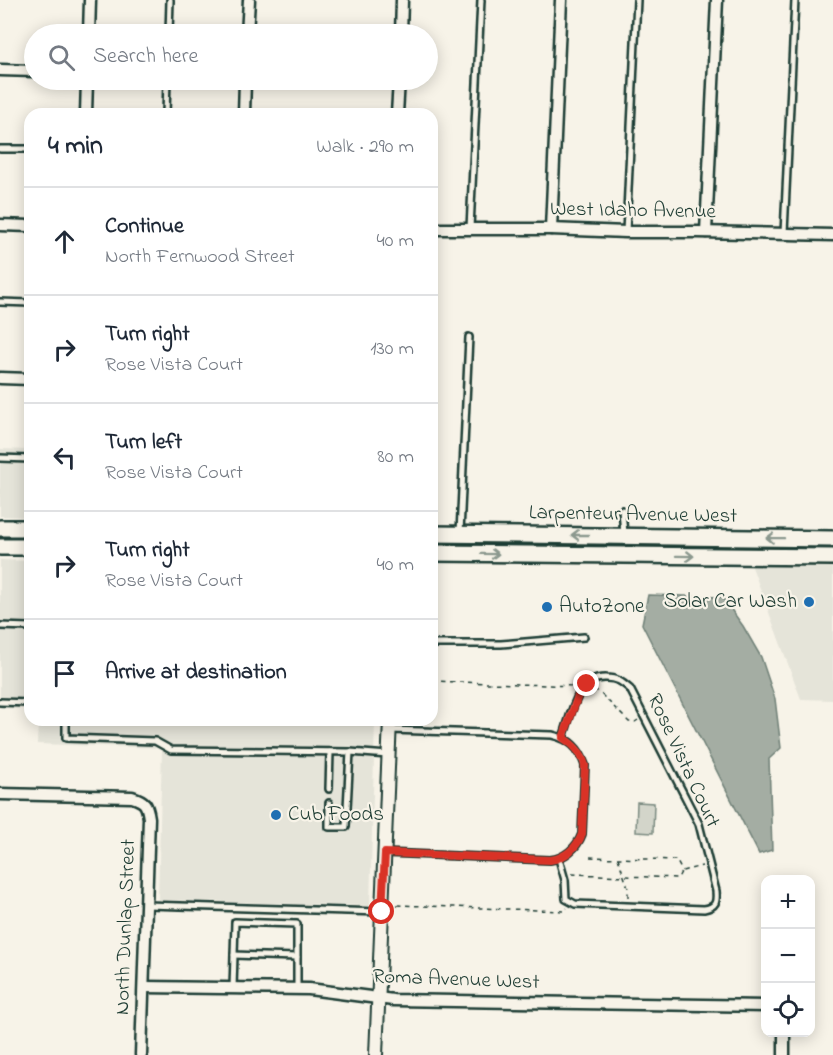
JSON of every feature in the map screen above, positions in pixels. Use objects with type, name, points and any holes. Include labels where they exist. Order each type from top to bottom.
[{"type":"main road","points":[[0,528],[24,528]]},
{"type":"main road","name":"Larpenteur Avenue West","points":[[438,534],[833,539]]},
{"type":"main road","points":[[0,547],[24,547]]},
{"type":"main road","name":"Larpenteur Avenue West","points":[[438,553],[833,557]]},
{"type":"street","points":[[89,24],[90,0]]},
{"type":"street","points":[[248,24],[249,0]]},
{"type":"street","points":[[401,24],[402,0]]},
{"type":"street","points":[[550,229],[561,0]]},
{"type":"street","points":[[706,232],[717,0]]},
{"type":"street","points":[[0,70],[24,71]]},
{"type":"street","points":[[86,108],[87,90]]},
{"type":"street","points":[[244,108],[245,90]]},
{"type":"street","points":[[397,108],[398,90]]},
{"type":"street","points":[[0,225],[24,226]]},
{"type":"street","name":"West Idaho Avenue","points":[[438,229],[833,235]]},
{"type":"street","points":[[0,378],[24,379]]},
{"type":"street","points":[[376,1055],[390,726]]},
{"type":"street","name":"North Dunlap Street","points":[[0,794],[132,797],[144,802],[148,809],[141,1055]]},
{"type":"street","name":"Roma Avenue West","points":[[144,987],[297,989],[379,999],[761,1006]]},
{"type":"street","points":[[784,1037],[784,1055]]},
{"type":"lane","points":[[169,24],[170,0]]},
{"type":"lane","points":[[470,228],[481,0]]},
{"type":"lane","points":[[627,232],[638,0]]},
{"type":"lane","points":[[784,233],[795,0]]},
{"type":"lane","points":[[166,108],[167,90]]},
{"type":"lane","points":[[0,149],[24,149]]},
{"type":"lane","points":[[0,302],[24,303]]},
{"type":"lane","points":[[460,534],[469,337]]},
{"type":"lane","points":[[0,458],[24,459]]},
{"type":"lane","points":[[621,510],[625,536]]},
{"type":"lane","points":[[0,626],[24,627]]},
{"type":"lane","points":[[438,644],[501,644],[584,637]]},
{"type":"lane","name":"Rose Vista Court","points":[[571,903],[711,908],[716,904],[717,898],[699,824],[630,689],[621,681],[602,678],[593,680],[584,686]]},
{"type":"lane","points":[[563,738],[579,693],[584,686]]},
{"type":"lane","points":[[0,702],[24,703]]},
{"type":"lane","points":[[66,726],[66,738],[155,741],[171,750],[388,754]]},
{"type":"lane","points":[[385,853],[550,860],[559,859],[579,843],[582,834],[585,765],[573,744],[552,735],[406,726]]},
{"type":"lane","points":[[329,789],[330,752]]},
{"type":"lane","points":[[329,803],[329,827],[346,827],[350,752]]},
{"type":"lane","points":[[559,859],[565,880],[566,899],[571,903]]},
{"type":"lane","points":[[147,905],[382,912]]},
{"type":"lane","points":[[233,988],[235,922],[297,924],[297,989]]},
{"type":"lane","points":[[234,955],[297,957]]},
{"type":"path","points":[[438,681],[590,687],[600,693],[629,722],[645,717]]},
{"type":"path","points":[[590,857],[676,860],[682,871]]},
{"type":"path","points":[[618,858],[628,888],[628,906]]},
{"type":"path","points":[[570,874],[678,878],[682,871],[709,864]]},
{"type":"path","points":[[397,905],[564,911],[571,903]]},
{"type":"shaded area","points":[[0,449],[24,450],[24,517],[0,516]]},
{"type":"shaded area","points":[[833,551],[833,700],[801,699],[751,564],[832,565]]},
{"type":"shaded area","points":[[0,560],[24,561],[24,709],[0,708]]},
{"type":"shaded area","points":[[648,595],[722,597],[743,626],[761,657],[775,699],[781,748],[769,759],[772,850],[759,854],[642,624]]},
{"type":"shaded area","points":[[38,726],[375,726],[370,906],[158,900],[162,748],[37,744]]},
{"type":"shaded area","points":[[637,802],[654,803],[653,833],[636,832]]},
{"type":"place","name":"Solar Car Wash","points":[[809,602]]},
{"type":"place","name":"AutoZone","points":[[547,607]]},
{"type":"place","name":"Cub Foods","points":[[276,815]]},
{"type":"route","points":[[382,912],[385,853],[550,860],[559,859],[579,843],[582,834],[585,765],[573,744],[563,738],[579,693],[587,684]]}]
